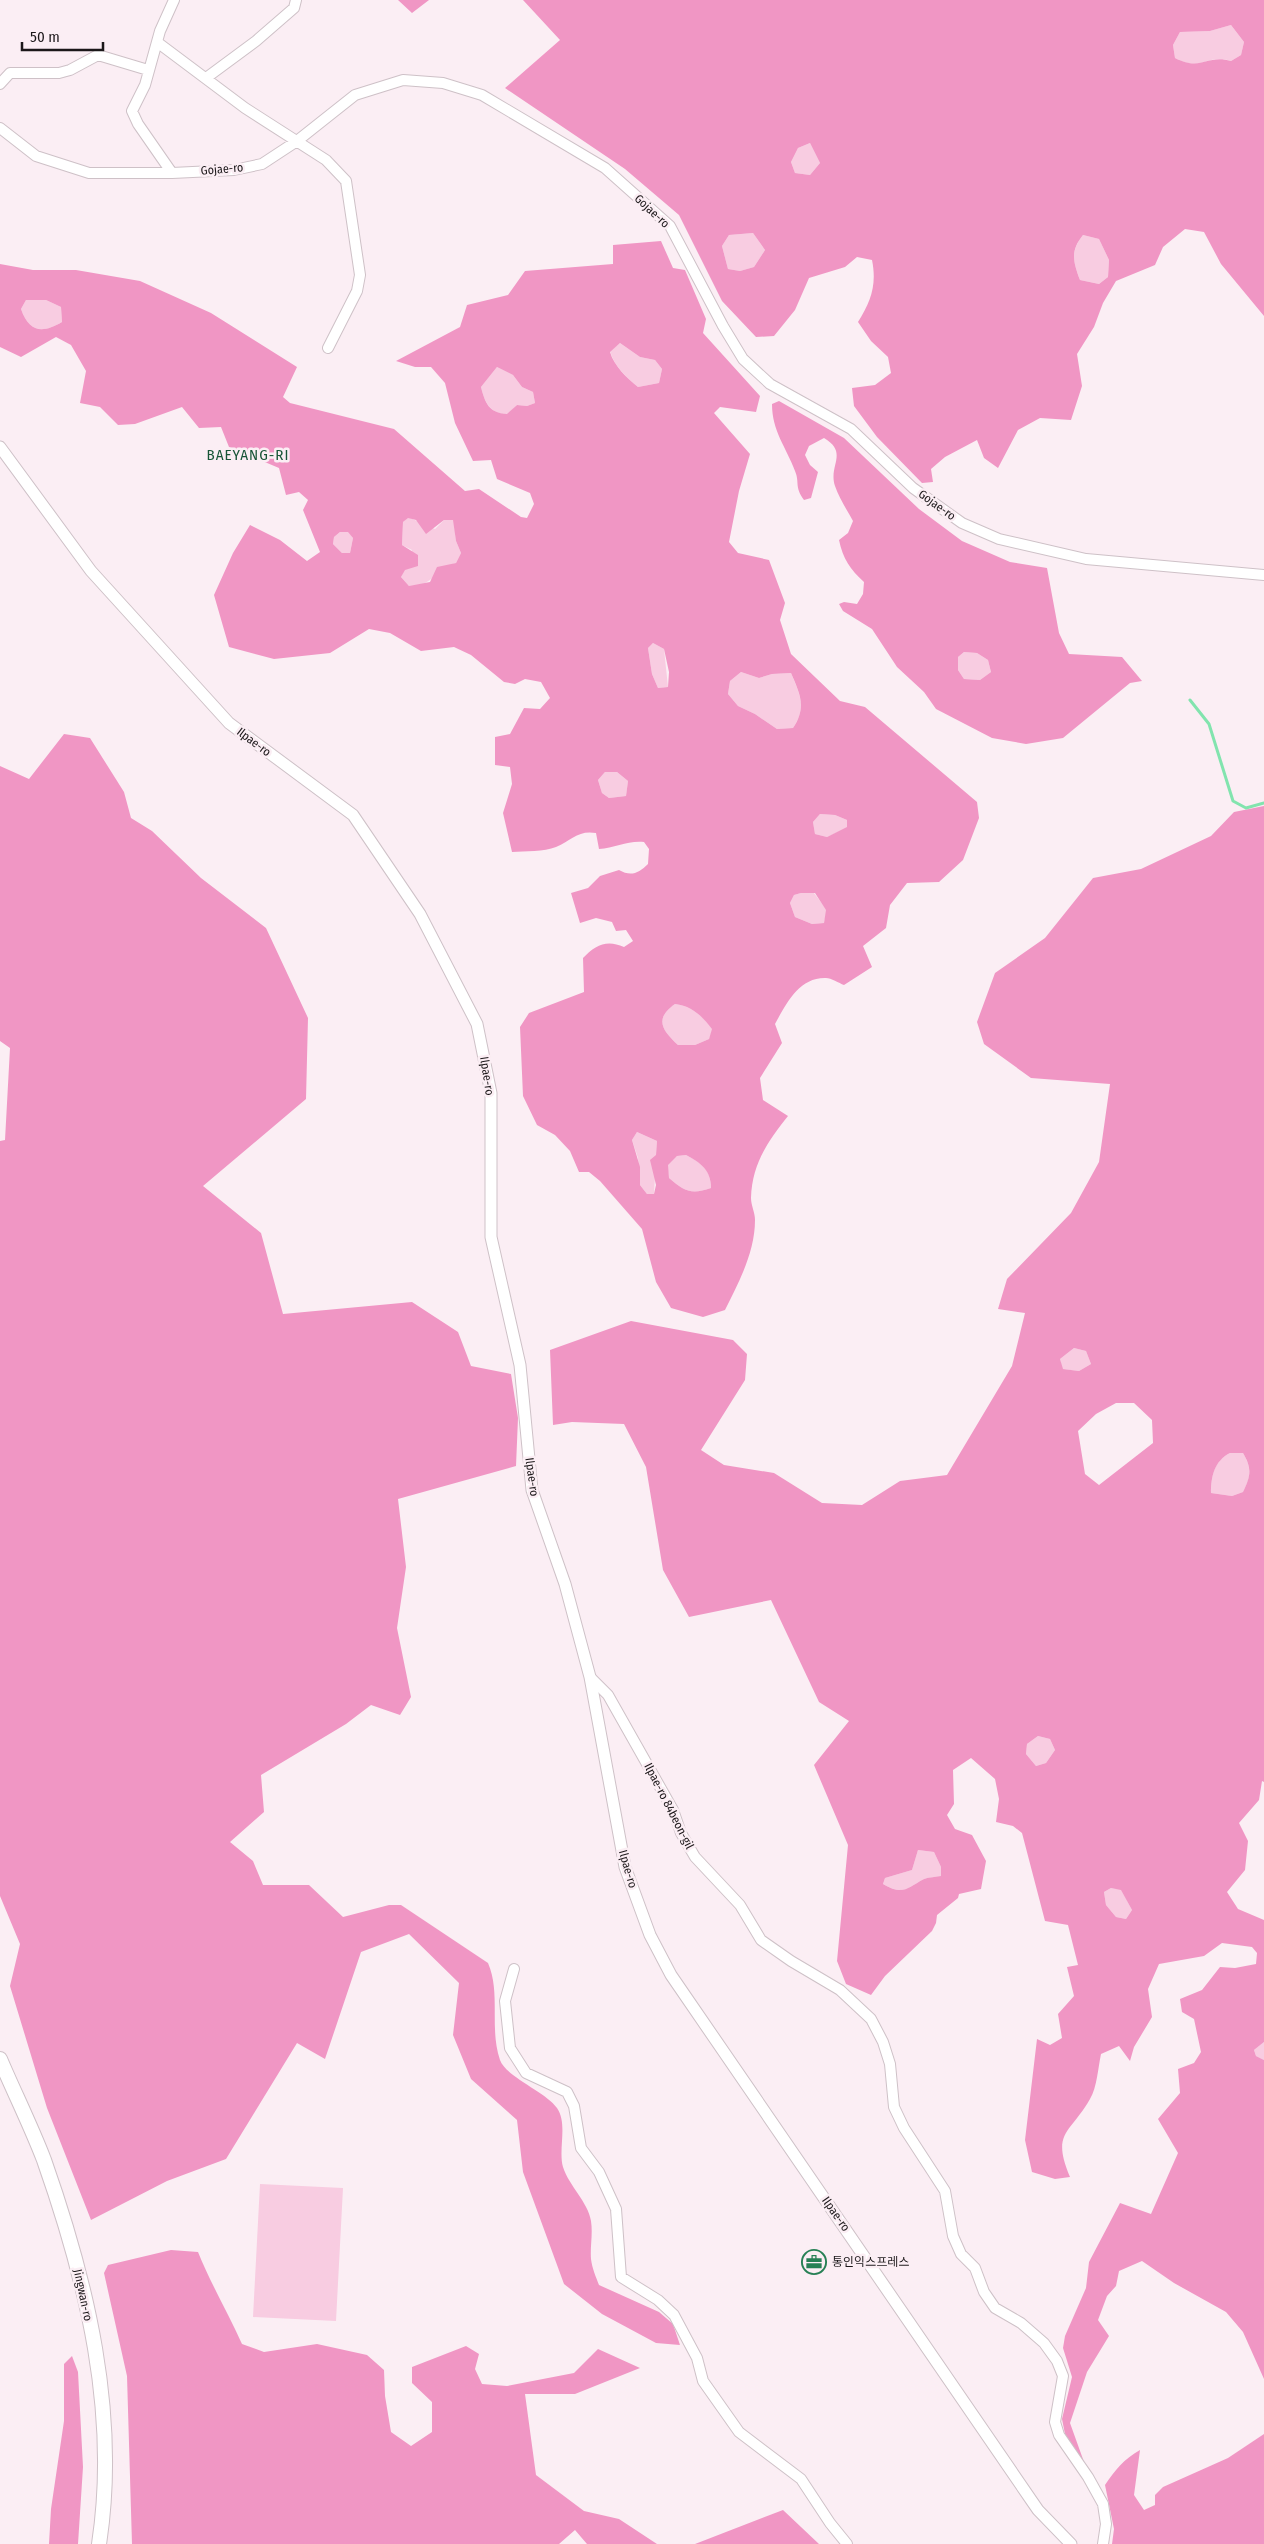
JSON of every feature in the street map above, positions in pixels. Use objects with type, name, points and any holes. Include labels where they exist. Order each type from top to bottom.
[{"type":"main road","name":"Jingwan-ro","points":[[0,2059],[43,2159],[76,2262],[99,2374],[105,2450],[105,2508],[99,2544]]},
{"type":"street","points":[[172,173],[138,124],[132,111],[145,85],[157,42],[174,0]]},
{"type":"street","points":[[206,78],[262,37],[294,8],[296,0]]},
{"type":"street","points":[[157,42],[245,108],[332,165],[346,181],[349,189],[359,263],[359,284],[328,348]]},
{"type":"street","points":[[0,84],[10,73],[59,73],[98,55],[148,70]]},
{"type":"street","name":"Gojae-ro","points":[[0,128],[36,156],[89,172],[172,173],[234,170],[262,164],[298,141],[355,95],[403,80],[443,83],[482,94],[605,168],[670,226],[723,326],[743,359],[770,384],[851,429],[913,488],[962,523],[999,539],[1086,558],[1264,575]]},
{"type":"street","name":"Ilpae-ro","points":[[0,447],[90,570],[229,723],[352,815],[420,914],[477,1024],[491,1093],[492,1237],[520,1365],[532,1490],[565,1584],[590,1677],[625,1867],[650,1935],[671,1975],[1038,2510],[1071,2544]]},
{"type":"street","name":"Ilpae-ro 84beon-gil","points":[[590,1677],[608,1695],[673,1810],[681,1833],[695,1857],[740,1905],[761,1940],[791,1961],[840,1990],[871,2019],[883,2042],[890,2064],[894,2107],[904,2128],[945,2191],[954,2236],[961,2254],[975,2268],[984,2292],[995,2308],[1021,2323],[1044,2343],[1057,2361],[1063,2376],[1056,2422],[1059,2435],[1088,2477],[1103,2504],[1106,2524],[1104,2544]]},
{"type":"street","points":[[514,1968],[505,2001],[510,2048],[526,2073],[567,2092],[571,2099],[582,2148],[599,2172],[616,2208],[618,2264],[621,2277],[658,2300],[674,2315],[697,2358],[703,2381],[739,2432],[802,2479],[830,2523],[847,2544]]},
{"type":"shaded area","points":[[398,0],[429,0],[412,13]]},
{"type":"shaded area","points":[[523,0],[1264,0],[1264,316],[1221,264],[1204,232],[1185,229],[1163,247],[1155,265],[1116,281],[1103,303],[1094,327],[1077,354],[1082,386],[1071,420],[1040,418],[1018,430],[998,468],[984,458],[977,440],[945,457],[931,469],[933,482],[922,483],[877,437],[854,406],[852,388],[875,385],[891,373],[888,357],[871,341],[858,322],[872,292],[874,277],[872,260],[857,257],[845,267],[809,278],[795,310],[774,336],[756,337],[722,301],[679,215],[625,169],[505,88],[560,40]],"holes":[[[1231,25],[1244,42],[1241,55],[1231,61],[1223,59],[1198,63],[1184,62],[1175,58],[1173,45],[1180,32],[1210,31]],[[810,143],[820,163],[810,175],[795,173],[791,162],[798,148]],[[753,233],[765,250],[754,267],[740,271],[728,269],[722,246],[729,235]],[[1083,235],[1099,239],[1109,260],[1108,277],[1099,284],[1080,280],[1074,256],[1074,251]]]},
{"type":"shaded area","points":[[1231,25],[1244,42],[1241,55],[1231,61],[1215,59],[1192,64],[1175,58],[1173,45],[1180,32],[1210,31]]},
{"type":"shaded area","points":[[810,143],[820,163],[810,175],[795,173],[791,162],[798,148]]},
{"type":"shaded area","points":[[753,233],[765,250],[754,267],[740,271],[728,269],[722,246],[729,235]]},
{"type":"shaded area","points":[[1083,235],[1099,239],[1109,260],[1108,277],[1099,284],[1080,280],[1074,262],[1074,252]]},
{"type":"shaded area","points":[[661,241],[673,268],[685,270],[706,319],[703,333],[760,396],[756,412],[720,407],[714,413],[750,454],[739,491],[729,542],[738,553],[769,560],[785,603],[780,620],[791,654],[840,701],[865,707],[977,802],[979,818],[963,860],[939,882],[907,883],[890,905],[886,928],[863,946],[872,967],[844,985],[826,978],[808,982],[794,993],[779,1016],[775,1024],[782,1043],[760,1078],[763,1100],[788,1116],[762,1154],[754,1174],[751,1198],[755,1217],[754,1232],[741,1278],[725,1310],[703,1317],[671,1308],[656,1282],[642,1229],[600,1181],[589,1172],[579,1172],[570,1151],[555,1135],[537,1125],[523,1096],[520,1027],[529,1013],[584,992],[583,958],[592,950],[607,944],[624,947],[633,941],[626,930],[616,931],[612,922],[596,918],[580,923],[571,893],[588,888],[600,876],[619,870],[631,874],[638,872],[648,864],[649,849],[644,842],[638,842],[599,849],[596,833],[590,832],[575,836],[551,849],[512,852],[503,813],[512,784],[510,767],[495,765],[495,737],[510,734],[524,708],[540,709],[550,698],[541,682],[525,679],[515,684],[504,682],[471,655],[454,647],[421,651],[390,633],[369,629],[330,653],[274,659],[229,647],[214,595],[233,553],[250,525],[280,540],[307,561],[320,552],[303,510],[308,500],[299,492],[286,495],[279,468],[229,447],[221,427],[199,428],[182,407],[135,424],[118,425],[100,407],[80,403],[86,371],[71,345],[56,337],[21,357],[0,347],[0,264],[33,270],[76,270],[140,281],[211,313],[297,367],[283,397],[290,403],[394,429],[465,491],[479,489],[521,517],[527,518],[534,504],[530,493],[497,479],[491,460],[473,461],[455,423],[445,383],[431,367],[415,367],[396,361],[460,327],[467,305],[508,295],[525,271],[613,264],[613,245]],"holes":[[[26,300],[46,300],[61,307],[62,322],[48,328],[37,329],[24,317],[21,309]],[[620,343],[640,357],[655,360],[662,369],[659,383],[638,387],[625,376],[610,352]],[[497,367],[513,375],[522,387],[533,392],[535,403],[527,406],[517,405],[507,414],[496,412],[484,398],[481,387]],[[408,518],[416,520],[426,534],[444,520],[453,520],[456,541],[461,553],[456,563],[437,567],[430,582],[409,586],[401,577],[405,570],[418,566],[418,555],[402,545],[403,522]],[[340,532],[348,532],[353,538],[350,553],[342,553],[333,544],[334,537]],[[653,643],[664,649],[669,672],[668,687],[658,688],[652,674],[648,648]],[[741,672],[759,678],[772,674],[791,673],[801,700],[800,714],[793,728],[777,729],[755,714],[738,706],[728,694],[730,681]],[[605,772],[617,772],[628,781],[626,796],[609,798],[602,793],[598,780]],[[820,814],[835,815],[847,820],[847,827],[827,837],[815,834],[813,822]],[[801,893],[815,893],[826,910],[824,923],[812,924],[795,917],[790,903],[794,895]],[[675,1004],[681,1005],[696,1012],[712,1029],[709,1039],[695,1045],[678,1045],[664,1029],[663,1020],[668,1009]],[[637,1132],[657,1141],[656,1155],[650,1160],[656,1185],[654,1194],[647,1194],[640,1185],[640,1167],[632,1140]],[[686,1155],[704,1168],[709,1176],[711,1188],[698,1191],[688,1190],[669,1178],[668,1165],[677,1156]]]},
{"type":"shaded area","points":[[26,300],[46,300],[61,307],[62,322],[42,329],[32,326],[24,317],[21,309]]},
{"type":"shaded area","points":[[620,343],[640,357],[655,360],[662,369],[659,383],[638,387],[625,376],[610,351]]},
{"type":"shaded area","points":[[497,367],[513,375],[522,387],[533,392],[535,403],[527,406],[517,405],[507,415],[492,409],[484,398],[481,387]]},
{"type":"shaded area","points":[[779,401],[844,438],[919,509],[962,541],[1010,562],[1047,568],[1059,633],[1069,654],[1122,657],[1142,681],[1130,683],[1063,738],[1026,744],[992,738],[936,709],[924,692],[897,667],[872,629],[843,611],[839,604],[844,602],[857,604],[863,594],[864,582],[848,563],[839,540],[848,533],[853,521],[835,486],[834,472],[837,454],[831,444],[824,438],[809,446],[805,455],[810,465],[818,472],[811,498],[804,500],[798,488],[795,471],[774,422],[772,404]],"holes":[[[964,652],[977,653],[988,660],[991,672],[980,680],[964,679],[958,670],[958,657]]]},
{"type":"shaded area","points":[[408,517],[435,529],[444,520],[454,520],[456,541],[461,553],[456,563],[442,570],[429,581],[409,586],[401,577],[412,550],[402,545],[403,522]]},
{"type":"shaded area","points":[[348,531],[353,538],[350,553],[342,553],[333,544],[334,537],[340,532]]},
{"type":"shaded area","points":[[653,643],[664,649],[668,687],[658,688],[652,674],[648,648]]},
{"type":"shaded area","points":[[964,652],[977,653],[988,660],[991,672],[980,680],[964,679],[958,670],[958,657]]},
{"type":"shaded area","points":[[741,672],[759,678],[772,674],[791,673],[801,701],[800,714],[793,728],[777,729],[755,714],[738,706],[728,694],[730,681]]},
{"type":"shaded area","points":[[64,734],[90,738],[124,792],[131,818],[152,831],[201,878],[266,928],[308,1018],[306,1099],[203,1186],[261,1233],[283,1314],[412,1302],[458,1332],[471,1366],[511,1374],[518,1418],[516,1466],[398,1499],[406,1567],[397,1628],[411,1697],[400,1715],[371,1705],[346,1724],[261,1775],[264,1812],[230,1842],[253,1861],[263,1885],[309,1885],[343,1917],[389,1905],[401,1905],[488,1963],[494,1986],[495,2036],[500,2060],[510,2072],[552,2102],[560,2114],[562,2121],[563,2167],[569,2181],[589,2214],[592,2226],[591,2259],[599,2285],[659,2312],[673,2324],[680,2345],[656,2343],[602,2314],[564,2284],[523,2172],[517,2120],[471,2079],[453,2035],[459,1983],[409,1934],[361,1952],[325,2059],[297,2043],[226,2159],[167,2181],[91,2220],[47,2108],[10,1986],[20,1944],[0,1896],[0,1141],[5,1140],[10,1048],[0,1041],[0,766],[29,779]]},
{"type":"shaded area","points":[[605,772],[617,772],[628,781],[626,796],[609,798],[602,793],[598,780]]},
{"type":"shaded area","points":[[1264,806],[1264,1782],[1262,1781],[1259,1800],[1239,1823],[1248,1841],[1245,1870],[1227,1892],[1238,1909],[1264,1920],[1264,2042],[1254,2050],[1256,2056],[1264,2060],[1264,2379],[1243,2332],[1226,2312],[1174,2283],[1142,2261],[1119,2271],[1116,2286],[1107,2296],[1098,2320],[1109,2336],[1087,2372],[1070,2423],[1084,2462],[1065,2434],[1062,2419],[1072,2377],[1063,2348],[1065,2336],[1086,2288],[1089,2262],[1120,2203],[1151,2214],[1178,2153],[1158,2119],[1180,2093],[1178,2069],[1194,2063],[1201,2052],[1194,2019],[1182,2012],[1180,1999],[1202,1990],[1220,1967],[1235,1968],[1256,1964],[1257,1953],[1252,1947],[1222,1943],[1204,1956],[1159,1964],[1148,1989],[1152,2017],[1134,2047],[1130,2061],[1119,2046],[1101,2054],[1096,2083],[1090,2099],[1065,2134],[1062,2151],[1070,2177],[1055,2179],[1032,2172],[1025,2140],[1037,2039],[1050,2045],[1062,2038],[1058,2014],[1074,1996],[1067,1967],[1078,1965],[1068,1925],[1045,1921],[1022,1833],[1013,1826],[996,1822],[999,1799],[995,1779],[971,1758],[953,1770],[954,1804],[947,1815],[955,1829],[972,1835],[986,1861],[981,1889],[959,1894],[958,1898],[937,1915],[932,1931],[885,1976],[871,1995],[846,1984],[837,1961],[848,1845],[814,1765],[849,1721],[819,1702],[771,1600],[689,1617],[663,1570],[646,1467],[624,1424],[572,1422],[553,1425],[550,1350],[631,1321],[733,1340],[747,1354],[745,1380],[701,1450],[724,1465],[774,1473],[822,1503],[862,1505],[900,1481],[947,1475],[1012,1366],[1025,1313],[998,1309],[1007,1279],[1071,1213],[1099,1162],[1110,1084],[1031,1078],[984,1044],[977,1022],[995,973],[1045,938],[1093,878],[1141,869],[1211,836],[1234,812]],"holes":[[[1074,1348],[1086,1351],[1091,1364],[1079,1371],[1063,1369],[1060,1359]],[[1116,1403],[1134,1403],[1152,1420],[1153,1443],[1099,1485],[1085,1474],[1078,1431],[1096,1414]],[[1230,1453],[1243,1453],[1249,1468],[1248,1481],[1243,1492],[1232,1496],[1211,1493],[1214,1470],[1220,1460]],[[1038,1736],[1050,1739],[1055,1750],[1046,1763],[1036,1766],[1026,1754],[1027,1744]],[[918,1850],[934,1852],[941,1867],[941,1876],[924,1879],[909,1888],[900,1890],[895,1890],[883,1884],[885,1878],[912,1870]],[[1111,1888],[1121,1890],[1132,1910],[1126,1919],[1116,1917],[1106,1905],[1104,1892]]]},
{"type":"shaded area","points":[[820,814],[835,815],[847,820],[847,828],[827,837],[815,834],[813,822]]},
{"type":"shaded area","points":[[814,893],[827,910],[824,923],[812,924],[795,917],[790,903],[794,895]]},
{"type":"shaded area","points":[[675,1004],[692,1009],[705,1020],[713,1029],[709,1039],[695,1045],[678,1045],[672,1040],[664,1029],[663,1020],[668,1009]]},
{"type":"shaded area","points":[[637,1132],[657,1141],[654,1194],[647,1194],[640,1185],[638,1158],[632,1140]]},
{"type":"shaded area","points":[[686,1155],[704,1167],[709,1176],[711,1188],[698,1191],[688,1190],[669,1178],[667,1165],[677,1156]]},
{"type":"shaded area","points":[[1074,1348],[1086,1351],[1091,1364],[1079,1371],[1062,1369],[1060,1359]]},
{"type":"shaded area","points":[[1230,1453],[1243,1453],[1246,1458],[1249,1477],[1246,1487],[1243,1492],[1232,1496],[1211,1493],[1214,1470],[1220,1460]]},
{"type":"shaded area","points":[[1038,1736],[1050,1739],[1055,1750],[1046,1763],[1036,1766],[1026,1754],[1027,1744]]},
{"type":"shaded area","points":[[918,1850],[934,1852],[941,1867],[941,1876],[924,1879],[909,1888],[900,1890],[895,1890],[883,1884],[885,1878],[912,1870]]},
{"type":"shaded area","points":[[1111,1888],[1121,1889],[1132,1910],[1126,1919],[1116,1917],[1106,1905],[1104,1892]]},
{"type":"shaded area","points":[[1264,2042],[1264,2060],[1256,2056],[1254,2050]]},
{"type":"shaded area","points":[[260,2184],[343,2188],[336,2321],[253,2317]]},
{"type":"shaded area","points":[[171,2250],[198,2252],[242,2344],[264,2352],[317,2344],[367,2355],[384,2370],[385,2396],[391,2432],[411,2446],[432,2432],[432,2402],[412,2383],[412,2367],[466,2346],[479,2354],[475,2369],[482,2384],[507,2386],[574,2373],[598,2349],[640,2368],[575,2394],[525,2394],[536,2475],[584,2511],[619,2519],[657,2544],[587,2544],[575,2530],[559,2544],[132,2544],[127,2376],[104,2273],[108,2265]]},
{"type":"shaded area","points":[[72,2356],[78,2372],[83,2467],[78,2544],[49,2544],[51,2509],[64,2421],[64,2364]]},
{"type":"shaded area","points":[[1264,2434],[1264,2544],[1112,2544],[1114,2529],[1105,2485],[1129,2457],[1140,2450],[1134,2495],[1144,2510],[1155,2505],[1155,2495],[1163,2487],[1228,2458]]},
{"type":"shaded area","points":[[783,2510],[819,2544],[695,2544]]},
{"type":"waterway","points":[[1190,700],[1209,724],[1233,801],[1246,808],[1264,803]]},
{"type":"place","name":"통인익스프레스","points":[[814,2262]]},
{"type":"district","name":"BAEYANG-RI","points":[[248,455]]}]
